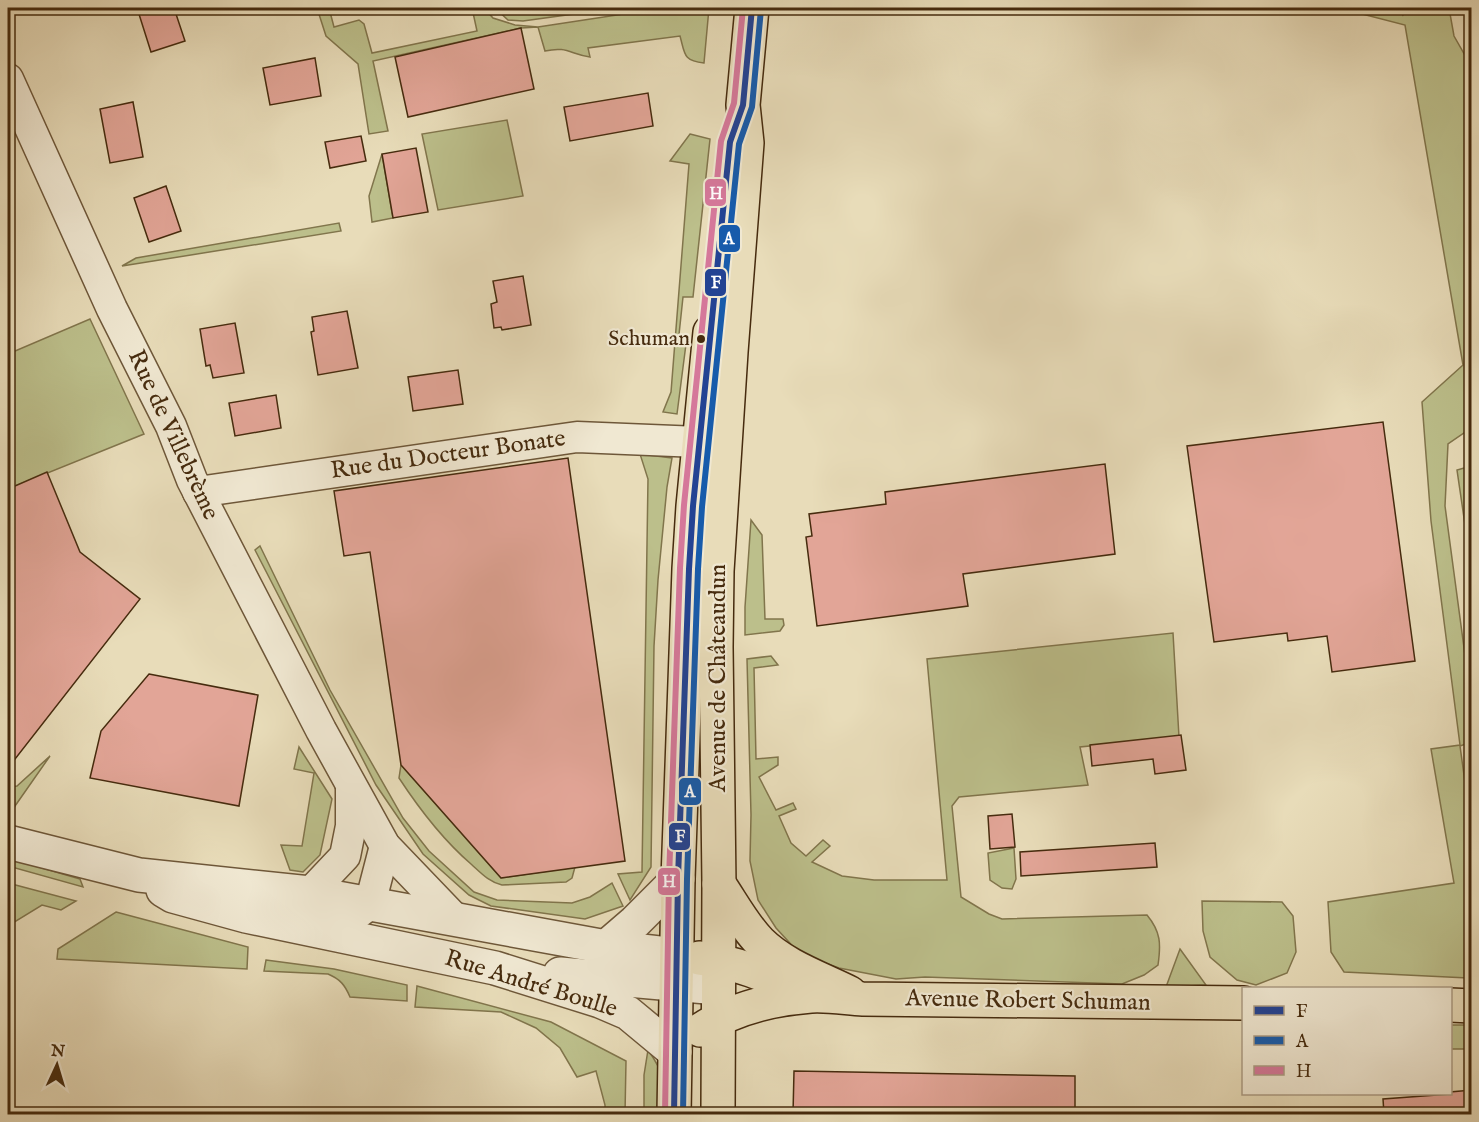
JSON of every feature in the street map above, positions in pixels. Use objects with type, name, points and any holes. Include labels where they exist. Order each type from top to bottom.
[{"type":"main road","points":[[743,105],[752,8]]},
{"type":"main road","name":"Avenue de Châteaudun","points":[[674,1114],[678,879],[688,580],[699,442],[730,142],[743,105]]},
{"type":"main road","name":"Avenue de Châteaudun","points":[[717,1114],[719,884],[717,571],[747,143],[743,105]]},
{"type":"main road","points":[[719,884],[752,933],[767,948],[796,967],[863,999]]},
{"type":"main road","name":"Avenue Robert Schuman","points":[[675,1052],[696,1033],[718,989],[755,971],[813,996]]},
{"type":"main road","name":"Avenue Robert Schuman","points":[[718,989],[756,1004],[813,996],[863,999],[1242,1003]]},
{"type":"main road","points":[[1452,1005],[1472,1005]]},
{"type":"street","name":"Rue de Villebrème","points":[[8,79],[112,309],[171,426],[198,492],[351,785],[385,846],[456,920]]},
{"type":"street","name":"Rue du Docteur Bonate","points":[[198,492],[577,437],[699,442]]},
{"type":"street","name":"Rue de Villebrème","points":[[351,785],[351,826],[345,856],[360,906]]},
{"type":"street","name":"Rue André Boulle","points":[[8,842],[139,875],[310,893],[360,906],[456,920],[606,947],[676,970]]},
{"type":"street","points":[[374,943],[360,906],[385,846]]},
{"type":"street","points":[[310,893],[345,856]]},
{"type":"street","name":"Rue André Boulle","points":[[139,875],[173,896],[246,916],[495,968],[600,1001],[628,1013],[675,1052]]},
{"type":"street","points":[[606,947],[678,879]]},
{"type":"street","name":"Rue André Boulle","points":[[246,916],[360,906]]},
{"type":"street","points":[[495,968],[676,970],[718,989]]},
{"type":"green space","points":[[317,8],[329,8],[334,27],[359,20],[364,24],[372,53],[477,31],[472,8],[484,8],[493,18],[515,25],[538,27],[521,28],[373,61],[388,131],[369,134],[358,64],[326,36]]},
{"type":"green space","points":[[495,8],[587,8],[588,12],[523,21],[508,20]]},
{"type":"green space","points":[[663,8],[709,8],[704,63],[686,56],[680,36],[588,48],[590,57],[564,50],[545,51],[538,27]]},
{"type":"green space","points":[[1339,8],[1400,8],[1403,16],[1402,8],[1449,8],[1454,36],[1471,66],[1471,428],[1448,444],[1445,506],[1471,700],[1471,742],[1460,746],[1472,833],[1471,982],[1468,978],[1344,972],[1331,952],[1328,902],[1454,883],[1431,749],[1460,745],[1431,521],[1422,402],[1463,365],[1405,25]]},
{"type":"green space","points":[[507,120],[523,196],[438,210],[422,134]]},
{"type":"green space","points":[[690,134],[710,139],[693,297],[683,297],[678,344],[686,344],[677,414],[663,412],[671,392],[689,164],[670,161]]},
{"type":"green space","points":[[382,154],[393,218],[372,222],[369,196]]},
{"type":"green space","points":[[339,223],[341,231],[122,266],[136,258]]},
{"type":"green space","points":[[90,319],[144,434],[8,489],[8,354]]},
{"type":"green space","points":[[640,454],[672,458],[658,580],[654,646],[651,867],[630,900],[618,874],[642,872],[648,479]]},
{"type":"green space","points":[[1472,466],[1471,566],[1457,470]]},
{"type":"green space","points":[[751,520],[762,535],[765,619],[783,619],[784,625],[780,631],[745,635],[745,607]]},
{"type":"green space","points":[[260,546],[330,690],[403,818],[429,851],[474,892],[497,900],[572,903],[590,897],[612,883],[623,906],[585,919],[491,906],[469,895],[423,854],[376,785],[255,550]]},
{"type":"green space","points":[[1173,633],[1179,737],[1080,747],[1088,785],[959,797],[952,806],[961,897],[1002,919],[1147,915],[1159,938],[1158,965],[1144,975],[1122,984],[925,977],[896,979],[839,968],[800,954],[776,928],[758,900],[750,861],[747,659],[771,656],[778,665],[754,668],[756,759],[778,757],[778,765],[759,777],[776,810],[793,803],[796,809],[779,816],[791,843],[806,856],[823,840],[830,846],[812,862],[842,876],[874,880],[947,880],[927,659]]},
{"type":"green space","points":[[299,747],[332,799],[320,855],[303,872],[290,870],[281,845],[302,846],[314,773],[294,769]]},
{"type":"green space","points":[[50,756],[8,816],[8,787],[17,786]]},
{"type":"green space","points":[[401,765],[501,878],[575,867],[572,878],[566,882],[502,885],[489,879],[450,845],[423,813],[399,778]]},
{"type":"green space","points":[[1014,848],[1016,879],[1012,889],[1002,888],[990,880],[988,853]]},
{"type":"green space","points":[[8,858],[80,879],[83,887],[8,866]]},
{"type":"green space","points":[[8,883],[76,901],[61,910],[42,905],[8,926]]},
{"type":"green space","points":[[1202,901],[1282,902],[1293,916],[1296,952],[1287,973],[1256,985],[1237,980],[1210,957],[1203,931]]},
{"type":"green space","points":[[116,912],[248,947],[247,969],[57,959],[58,949]]},
{"type":"green space","points":[[1180,949],[1206,985],[1166,987]]},
{"type":"green space","points":[[266,960],[334,969],[407,985],[407,1001],[350,997],[342,983],[328,974],[264,971]]},
{"type":"green space","points":[[417,986],[551,1022],[626,1061],[625,1114],[605,1114],[605,1105],[596,1071],[577,1077],[560,1048],[536,1028],[501,1012],[415,1007]]},
{"type":"green space","points":[[1452,1025],[1471,1025],[1471,1051],[1452,1049]]},
{"type":"green space","points":[[648,1050],[663,1080],[665,1114],[644,1114],[644,1075]]},
{"type":"building","points":[[150,8],[174,8],[185,41],[151,52],[138,11]]},
{"type":"building","points":[[521,28],[534,89],[408,117],[395,57]]},
{"type":"building","points":[[315,58],[321,96],[270,105],[263,68]]},
{"type":"building","points":[[648,93],[653,126],[570,141],[564,107]]},
{"type":"building","points":[[133,102],[143,157],[110,163],[100,109]]},
{"type":"building","points":[[361,136],[366,161],[330,168],[325,142]]},
{"type":"building","points":[[416,148],[428,212],[393,218],[382,154]]},
{"type":"building","points":[[166,186],[181,231],[149,242],[134,198]]},
{"type":"building","points":[[523,276],[531,325],[502,330],[501,327],[494,328],[491,304],[497,302],[493,281]]},
{"type":"building","points":[[347,311],[358,368],[318,375],[311,332],[314,331],[312,317]]},
{"type":"building","points":[[235,323],[244,373],[213,378],[210,365],[206,366],[200,329]]},
{"type":"building","points":[[458,370],[463,404],[413,411],[408,377]]},
{"type":"building","points":[[276,395],[281,428],[235,436],[229,403]]},
{"type":"building","points":[[1383,422],[1415,661],[1332,672],[1327,636],[1288,641],[1287,633],[1214,642],[1187,446]]},
{"type":"building","points":[[568,458],[625,861],[501,878],[401,765],[370,552],[344,556],[334,491]]},
{"type":"building","points":[[1105,464],[1115,554],[963,574],[968,606],[817,626],[806,537],[812,536],[809,514],[886,504],[885,492]]},
{"type":"building","points":[[47,472],[80,552],[140,599],[8,768],[8,489]]},
{"type":"building","points":[[149,674],[258,695],[239,806],[90,778],[101,731]]},
{"type":"building","points":[[1181,735],[1186,770],[1155,774],[1153,759],[1092,766],[1090,745]]},
{"type":"building","points":[[1012,814],[1015,847],[990,849],[988,816]]},
{"type":"building","points":[[1155,843],[1157,867],[1021,876],[1020,852]]},
{"type":"building","points":[[794,1071],[1075,1076],[1075,1114],[793,1114]]},
{"type":"building","points":[[1472,1090],[1472,1114],[1384,1114],[1383,1099],[1452,1095],[1452,1092]]},
{"type":"transit line","name":"H","points":[[665,1114],[669,879],[684,505],[721,141],[734,103],[743,8]]},
{"type":"transit line","name":"F","points":[[674,1114],[678,879],[693,506],[730,142],[743,105],[752,8]]},
{"type":"transit line","name":"A","points":[[683,1114],[687,879],[702,507],[739,144],[752,107],[761,9]]},
{"type":"place","name":"Schuman","points":[[701,339]]}]
